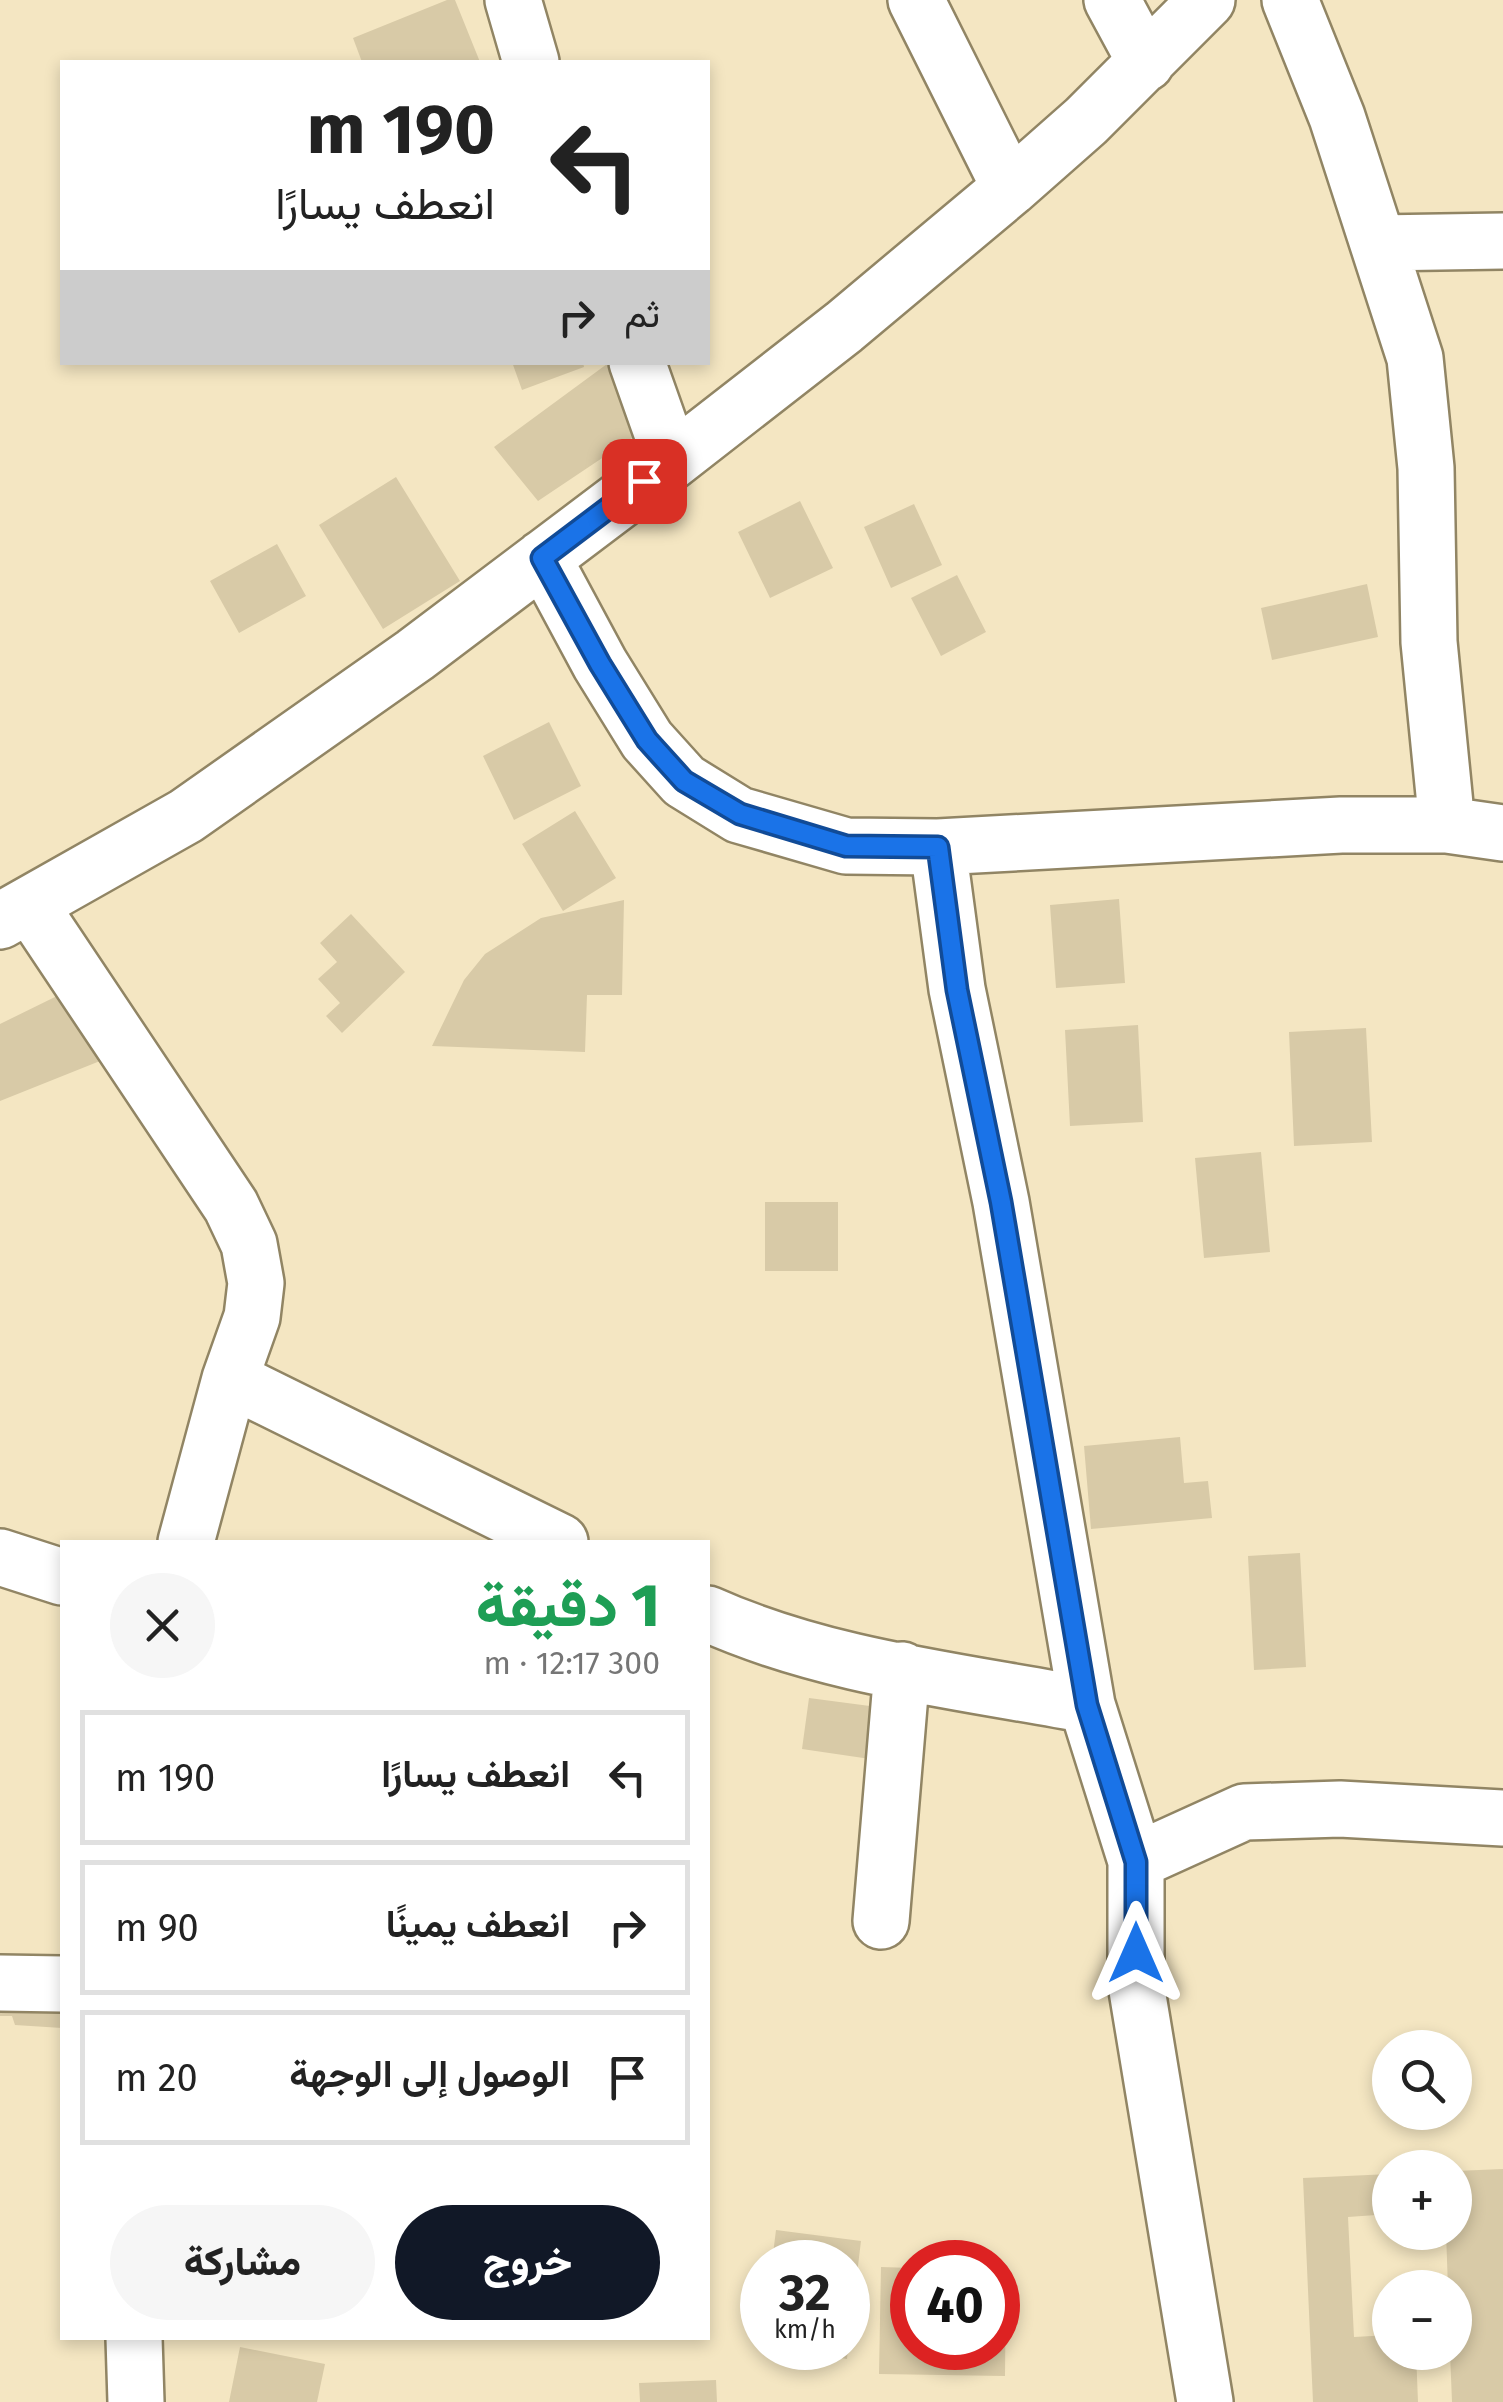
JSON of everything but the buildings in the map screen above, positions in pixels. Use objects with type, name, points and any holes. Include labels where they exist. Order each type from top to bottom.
[{"type":"street","points":[[513,0],[531,60]]},
{"type":"street","points":[[916,0],[1010,188]]},
{"type":"street","points":[[1112,0],[1146,63]]},
{"type":"street","points":[[187,1540],[230,1379],[252,1317],[256,1282],[248,1244],[231,1206],[15,913],[186,816],[415,654],[672,461],[844,327],[1010,188],[1146,63],[1207,0]]},
{"type":"street","points":[[1290,0],[1337,117],[1414,358],[1426,468],[1428,642],[1447,825]]},
{"type":"street","points":[[1378,243],[1503,242]]},
{"type":"street","points":[[637,365],[672,461]]},
{"type":"street","points":[[542,558],[647,740],[684,781],[740,814],[846,846],[938,847],[1341,825],[1447,825],[1503,833]]},
{"type":"street","points":[[938,847],[957,990],[1001,1202],[1087,1705],[1136,1862],[1136,1984],[1205,2402]]},
{"type":"street","points":[[230,1379],[556,1540]]},
{"type":"street","points":[[0,1558],[60,1575]]},
{"type":"street","points":[[710,1615],[821,1655],[1087,1705]]},
{"type":"street","points":[[881,1921],[902,1670]]},
{"type":"street","points":[[1136,1862],[1244,1812],[1340,1808],[1503,1818]]},
{"type":"street","points":[[0,1983],[60,1984]]},
{"type":"street","points":[[134,2340],[136,2402]]},
{"type":"route","points":[[644,481],[542,558],[647,740],[684,781],[740,814],[846,846],[938,847],[957,990],[1001,1202],[1087,1705],[1136,1862],[1136,1953]]}]
